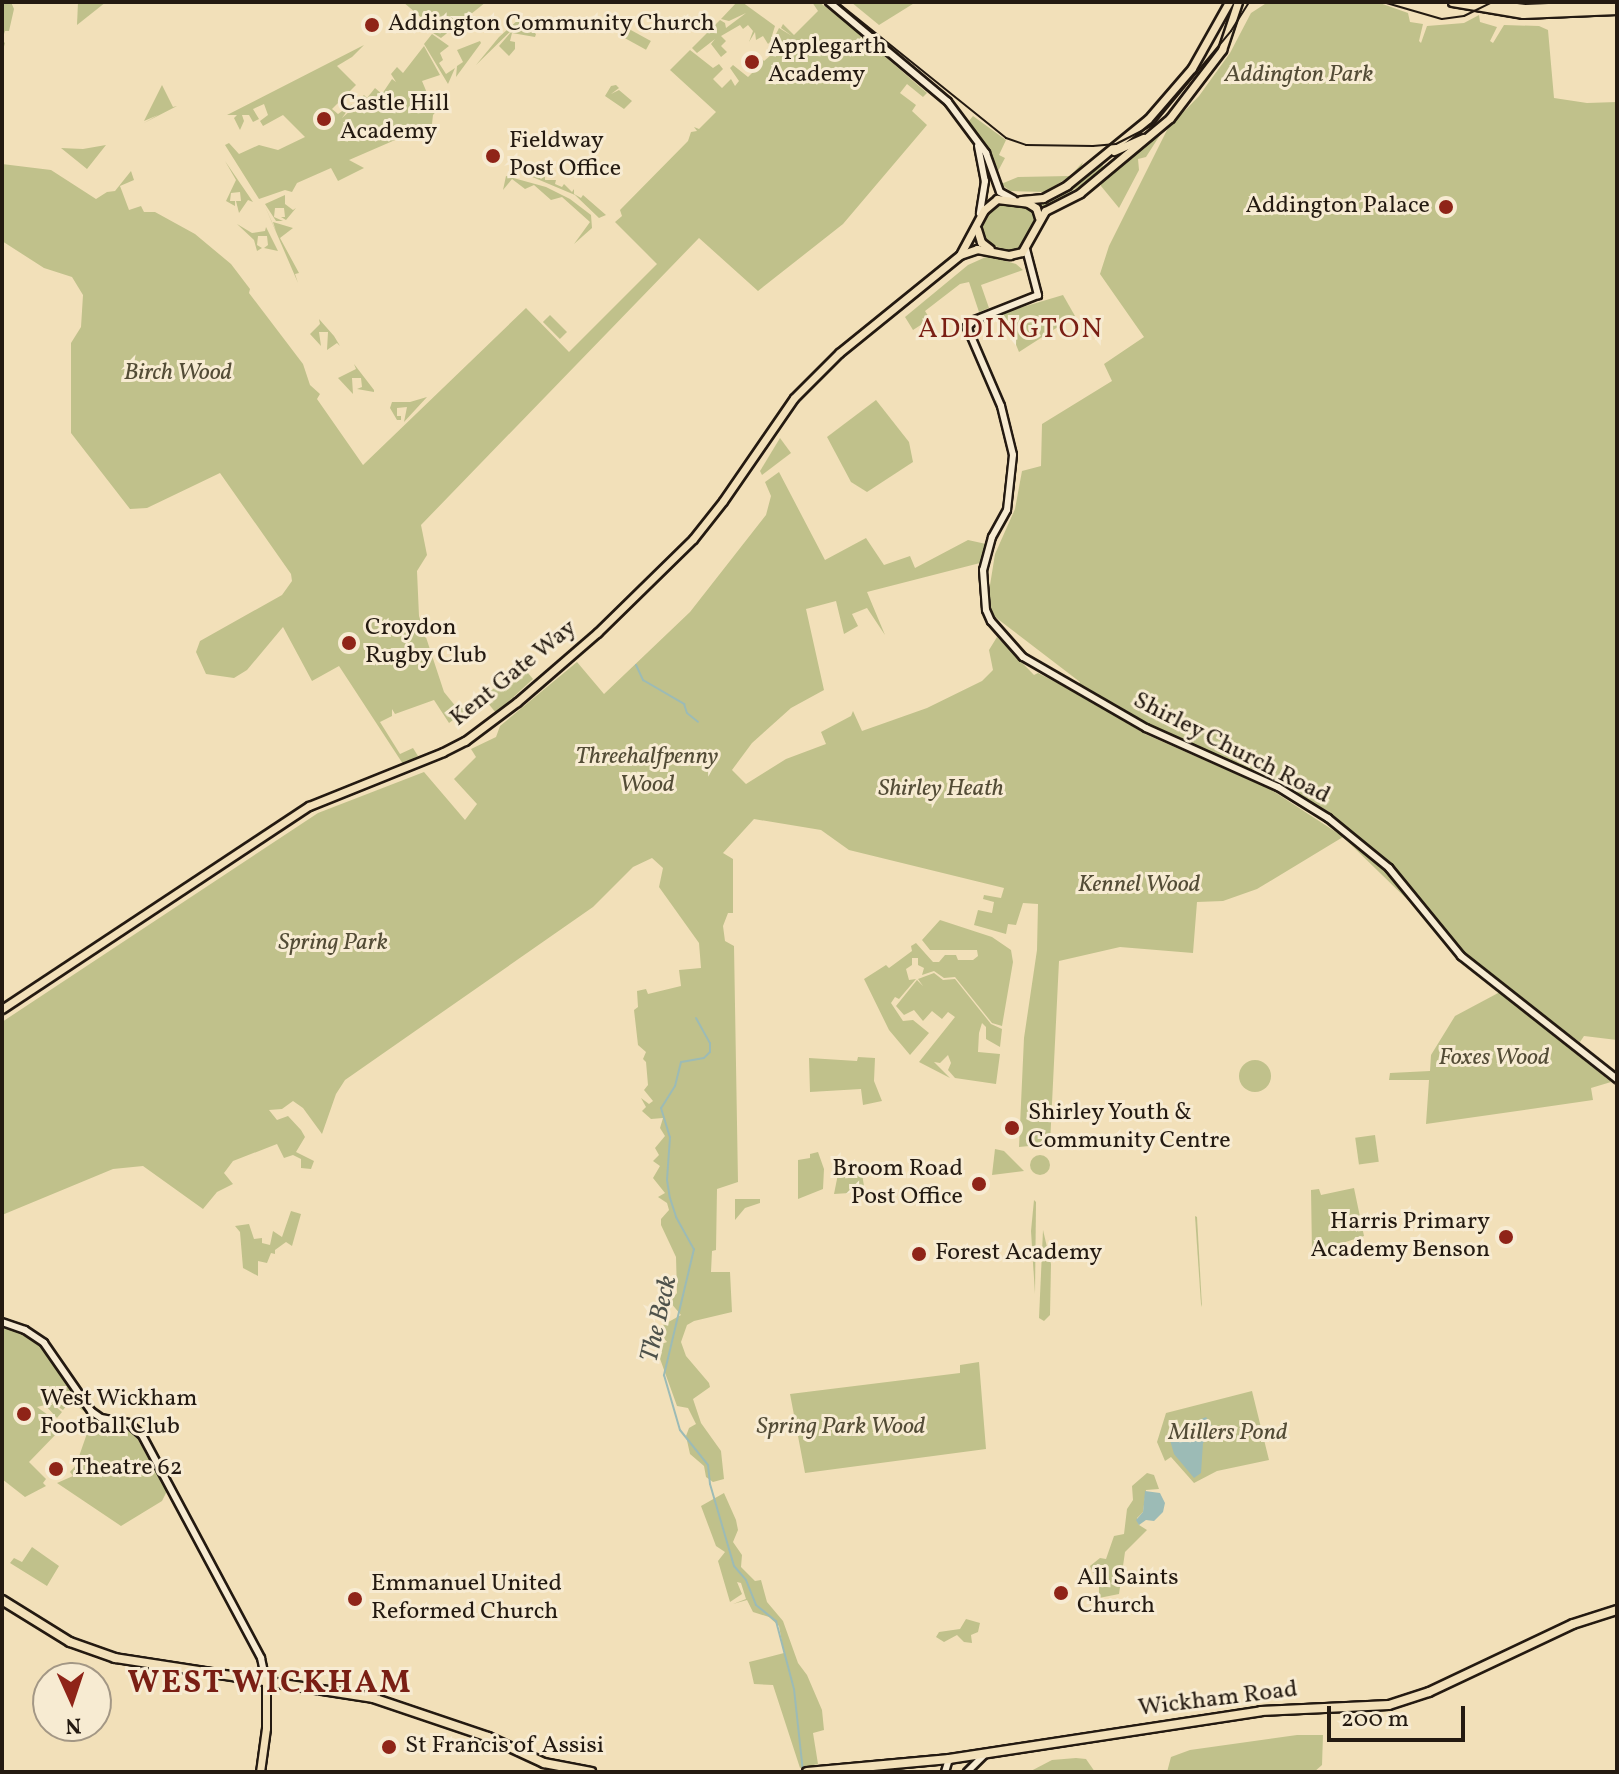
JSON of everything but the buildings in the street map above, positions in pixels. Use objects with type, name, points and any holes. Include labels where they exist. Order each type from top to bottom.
[{"type":"highway","points":[[2,1600],[65,1639],[115,1658],[385,1701],[498,1741],[544,1763],[591,1772]]},
{"type":"highway","name":"Wickham Road","points":[[807,1772],[949,1759],[1261,1711],[1389,1705],[1435,1689],[1573,1624],[1617,1610]]},
{"type":"main road","points":[[996,252],[981,242],[978,225],[993,201],[1035,199],[1067,185],[1112,151],[1177,87],[1216,31],[1229,2]]},
{"type":"main road","points":[[960,255],[977,249],[1009,255],[1022,252],[1039,218],[1080,193],[1149,137],[1177,109],[1214,63],[1231,31],[1238,2]]},
{"type":"main road","points":[[1452,2],[1523,14],[1617,7]]},
{"type":"main road","points":[[1474,2],[1525,8],[1617,7]]},
{"type":"main road","points":[[1112,151],[1149,137]]},
{"type":"main road","points":[[1017,199],[1036,208],[1039,218]]},
{"type":"main road","name":"Kent Gate Way","points":[[2,1009],[309,806],[419,763],[465,741],[492,722],[597,633],[693,539],[809,381],[960,255],[978,225]]},
{"type":"main road","points":[[260,1772],[266,1728],[266,1681]]},
{"type":"street","points":[[829,2],[939,92],[989,160],[1004,196],[1017,199]]},
{"type":"street","points":[[977,141],[985,181],[978,225]]},
{"type":"street","points":[[998,187],[1035,199]]},
{"type":"street","points":[[1026,245],[1027,266]]},
{"type":"street","points":[[1009,255],[1027,266]]},
{"type":"street","name":"Shirley Church Road","points":[[1027,266],[1039,288],[1038,295],[975,320],[967,329],[1005,419],[1013,463],[1007,510],[992,537],[983,570],[986,610],[991,621],[1030,659],[1146,728],[1278,787],[1328,818],[1389,868],[1461,956],[1617,1079]]},
{"type":"street","points":[[2,1322],[29,1331],[45,1344],[77,1395],[93,1413],[131,1425],[145,1438],[261,1658],[266,1681]]},
{"type":"street","points":[[967,1772],[987,1753]]},
{"type":"street","points":[[945,1772],[949,1759]]},
{"type":"green space","points":[[2,2],[11,2],[14,9],[9,31],[5,31],[2,40]]},
{"type":"green space","points":[[78,2],[106,2],[77,25]]},
{"type":"green space","points":[[403,2],[486,2],[441,38],[433,33],[435,29]]},
{"type":"green space","points":[[737,2],[742,2],[775,26],[770,42],[768,44],[763,36],[756,40],[755,32],[749,42],[753,31],[748,25],[743,29],[740,25],[721,36],[726,41],[721,46],[727,52],[721,57],[711,44],[715,39],[697,53],[692,48],[720,20],[726,28],[746,13],[729,21],[721,19]]},
{"type":"green space","name":"Birch Wood","points":[[812,2],[819,2],[843,20],[927,93],[923,97],[907,84],[900,93],[916,105],[912,111],[927,125],[843,224],[758,291],[699,238],[421,525],[427,555],[417,571],[419,616],[444,692],[457,708],[469,708],[449,723],[434,700],[395,714],[392,709],[392,716],[380,722],[400,754],[413,748],[418,756],[403,764],[339,666],[312,681],[283,627],[247,670],[234,678],[206,674],[196,652],[200,641],[282,595],[292,581],[291,574],[220,473],[147,508],[130,509],[71,433],[71,343],[81,327],[83,295],[72,277],[44,268],[2,241],[2,164],[51,170],[96,199],[115,191],[131,171],[134,180],[120,186],[129,210],[141,206],[144,212],[155,212],[195,234],[231,264],[303,364],[310,385],[320,394],[317,399],[363,465],[526,308],[569,352],[657,264],[615,222],[622,216],[620,210],[688,141],[691,132],[697,131],[694,127],[699,129],[716,112],[670,70],[690,50],[713,68],[719,64],[723,69],[713,79],[722,88],[731,79],[735,86],[739,81],[730,68],[733,65],[748,77],[763,62],[761,58],[764,61],[771,55],[768,50],[779,28],[792,36],[781,28],[783,24],[794,35],[818,11]]},
{"type":"green space","points":[[851,2],[916,2],[879,25]]},
{"type":"green space","points":[[1268,2],[1377,2],[1408,13],[1410,22],[1423,24],[1421,43],[1427,26],[1464,23],[1479,15],[1480,22],[1497,27],[1490,41],[1493,43],[1504,25],[1539,26],[1548,30],[1554,98],[1587,103],[1617,102],[1617,1040],[1584,1036],[1580,1042],[1488,978],[1343,837],[1257,889],[1223,901],[1197,902],[1193,953],[1120,947],[1059,961],[1050,1144],[1019,1147],[1024,1038],[1037,950],[1038,904],[1023,903],[1016,925],[1008,924],[1006,934],[974,925],[978,910],[992,913],[994,902],[983,899],[984,895],[1001,898],[1004,888],[849,850],[821,830],[754,819],[723,853],[733,859],[733,913],[728,913],[723,926],[725,941],[734,946],[738,1182],[717,1189],[716,1250],[712,1251],[711,1272],[730,1272],[732,1312],[687,1325],[681,1342],[686,1356],[710,1387],[693,1399],[701,1423],[721,1451],[724,1479],[713,1482],[706,1477],[704,1466],[690,1454],[686,1436],[689,1428],[696,1424],[688,1408],[677,1406],[659,1356],[662,1344],[667,1342],[662,1336],[663,1325],[681,1315],[670,1302],[677,1293],[676,1257],[661,1225],[661,1219],[669,1210],[667,1203],[658,1197],[665,1193],[653,1178],[660,1166],[653,1161],[659,1155],[655,1148],[665,1136],[660,1128],[663,1118],[651,1119],[642,1111],[646,1107],[641,1098],[649,1104],[653,1101],[644,1090],[648,1085],[643,1059],[646,1052],[638,1045],[634,1010],[638,1007],[637,991],[646,989],[648,994],[681,986],[679,970],[701,968],[699,943],[659,887],[663,868],[652,858],[633,867],[593,907],[345,1080],[336,1094],[322,1134],[303,1108],[293,1101],[282,1109],[269,1110],[277,1120],[288,1116],[301,1130],[305,1137],[296,1152],[314,1161],[311,1169],[301,1168],[301,1159],[293,1155],[284,1158],[277,1144],[233,1161],[224,1173],[233,1184],[217,1192],[203,1209],[143,1166],[113,1169],[2,1215],[2,1022],[318,813],[424,772],[465,820],[477,804],[454,779],[476,757],[471,749],[496,737],[500,726],[577,662],[604,694],[690,612],[766,515],[771,496],[765,482],[779,472],[825,560],[866,538],[884,565],[910,556],[915,568],[968,540],[986,544],[980,563],[867,592],[885,635],[867,608],[852,614],[858,626],[844,634],[836,601],[806,609],[824,690],[791,708],[752,743],[732,770],[746,784],[786,759],[826,744],[821,732],[851,716],[853,711],[862,731],[927,708],[982,681],[993,670],[989,650],[997,637],[1034,675],[1038,673],[1084,697],[1145,734],[1270,789],[1339,834],[1312,807],[1200,747],[1199,750],[1139,721],[1078,686],[1080,682],[986,610],[995,554],[1015,509],[1022,471],[1041,466],[1042,424],[1112,381],[1104,364],[1144,337],[1100,274],[1109,246],[1168,128],[1199,96],[1230,53],[1251,13]]},
{"type":"green space","points":[[518,20],[536,34],[535,37],[512,33],[510,41],[515,42],[515,49],[509,56],[499,46],[517,25],[476,65],[499,37]]},
{"type":"green space","points":[[629,29],[651,41],[646,50],[624,38]]},
{"type":"green space","points":[[432,34],[449,46],[440,53],[443,60],[439,63],[446,74],[455,68],[448,84],[424,44]]},
{"type":"green space","points":[[480,41],[456,77],[457,66],[463,62],[457,50]]},
{"type":"green space","name":"Castle Hill Academy","points":[[364,45],[337,66],[356,85],[332,109],[338,114],[352,104],[342,118],[350,111],[355,112],[363,103],[359,100],[364,95],[367,98],[375,88],[382,94],[392,79],[396,82],[391,74],[397,67],[403,73],[424,46],[440,75],[422,81],[427,93],[422,97],[419,95],[428,111],[435,109],[433,101],[441,106],[433,115],[432,124],[349,160],[364,168],[338,181],[331,168],[297,183],[292,192],[285,190],[259,199],[225,145],[229,143],[239,154],[259,145],[278,150],[305,137],[283,115],[263,126],[260,121],[268,115],[264,104],[253,109],[259,119],[253,122],[249,115],[242,115],[244,121],[240,130],[234,118],[237,115],[227,115]]},
{"type":"green space","points":[[162,85],[173,107],[177,106],[144,123],[158,115],[144,121]]},
{"type":"green space","points":[[611,86],[619,88],[611,94],[619,90],[632,101],[624,109],[605,96]]},
{"type":"green space","points":[[973,116],[1006,140],[999,155],[1005,158],[997,173],[969,121]]},
{"type":"green space","points":[[1162,132],[1146,157],[1138,159],[1139,170],[1119,208],[1101,186],[1101,181]]},
{"type":"green space","points":[[106,145],[87,169],[61,148],[83,149]]},
{"type":"green space","points":[[225,161],[253,202],[248,200],[239,213],[236,201],[241,201],[240,192],[231,193],[230,201],[235,201],[235,206],[226,201],[236,180]]},
{"type":"green space","points":[[1083,162],[1080,170],[1045,192],[1010,191],[1001,184],[1018,177],[1070,176]]},
{"type":"green space","points":[[1104,162],[1101,172],[1040,212],[1031,202],[1058,195]]},
{"type":"green space","points":[[538,172],[536,175],[541,179],[545,176],[545,180],[556,180],[555,184],[562,187],[564,184],[572,192],[574,189],[574,194],[581,198],[583,195],[606,215],[599,218],[575,195],[530,176]]},
{"type":"green space","points":[[506,176],[546,187],[570,199],[591,215],[592,228],[574,244],[590,222],[562,197],[551,200],[534,185],[525,189],[512,179],[503,190]]},
{"type":"green space","points":[[285,195],[285,204],[293,210],[296,208],[286,220],[281,217],[285,217],[284,208],[275,208],[274,217],[283,221],[276,221],[265,204]]},
{"type":"green space","points":[[994,202],[1025,205],[1033,211],[1035,221],[1019,248],[1008,250],[984,243],[981,228],[986,210]]},
{"type":"green space","points":[[264,204],[276,231],[273,222],[293,228],[280,238],[299,273],[295,274],[298,283]]},
{"type":"green space","points":[[237,224],[252,233],[265,231],[266,227],[278,251],[264,248],[268,245],[267,236],[258,236],[257,245],[262,248],[257,251],[254,240]]},
{"type":"green space","points":[[988,256],[1016,264],[1023,270],[981,285],[989,308],[979,312],[969,282],[960,284],[925,311],[930,319],[913,330],[905,317],[968,265]]},
{"type":"green space","points":[[1063,295],[1075,316],[1019,352],[1003,313]]},
{"type":"green space","points":[[550,315],[567,332],[560,339],[543,322]]},
{"type":"green space","points":[[319,319],[340,346],[337,343],[327,350],[328,332],[319,332],[321,346],[310,334],[320,324]]},
{"type":"green space","points":[[354,364],[374,392],[357,389],[362,387],[361,378],[352,378],[353,394],[338,378],[356,369]]},
{"type":"green space","points":[[427,397],[404,422],[407,407],[397,408],[397,416],[401,416],[401,420],[397,420],[390,408],[392,402],[410,402]]},
{"type":"green space","points":[[876,400],[909,442],[913,462],[867,492],[851,482],[827,437]]},
{"type":"green space","points":[[780,438],[791,453],[762,475],[760,471]]},
{"type":"green space","points":[[522,666],[533,679],[496,713],[483,697]]},
{"type":"green space","points":[[940,920],[992,937],[1011,950],[1013,962],[1002,1026],[992,1023],[955,977],[944,978],[934,971],[922,975],[924,968],[918,965],[918,958],[912,958],[912,965],[906,969],[909,980],[916,979],[899,999],[895,997],[891,1003],[903,1021],[913,1020],[929,1033],[910,1055],[889,1030],[864,979],[886,965],[889,968],[912,951],[911,946],[916,943],[933,962],[939,962],[945,955],[956,955],[958,960],[973,960],[978,956],[977,950],[930,950],[922,940]]},
{"type":"green space","points":[[934,973],[943,980],[955,979],[991,1024],[1002,1029],[1000,1047],[986,1039],[986,1027],[982,1023],[979,1033],[978,1052],[1000,1054],[996,1084],[955,1078],[948,1070],[951,1063],[948,1055],[940,1063],[934,1062],[950,1078],[919,1062],[955,1017],[948,1012],[942,1019],[932,1011],[923,1021],[914,1010],[904,1015],[896,1006],[917,980],[923,986],[918,979]]},
{"type":"green space","name":"Foxes Wood","points":[[1500,992],[1611,1082],[1591,1088],[1593,1100],[1426,1124],[1429,1080],[1389,1080],[1390,1073],[1430,1071],[1431,1055],[1455,1016]]},
{"type":"green space","points":[[858,1057],[875,1058],[874,1081],[882,1101],[863,1105],[861,1089],[810,1092],[809,1058],[857,1061]]},
{"type":"green space","points":[[1255,1060],[1266,1065],[1271,1076],[1266,1087],[1255,1092],[1244,1087],[1239,1076],[1244,1065]]},
{"type":"green space","points":[[1375,1135],[1379,1162],[1359,1165],[1355,1138]]},
{"type":"green space","points":[[995,1149],[1004,1151],[1024,1171],[992,1175]]},
{"type":"green space","points":[[818,1152],[824,1169],[823,1189],[798,1199],[798,1160],[810,1158],[810,1154]]},
{"type":"green space","points":[[1040,1155],[1047,1158],[1050,1165],[1047,1172],[1040,1175],[1033,1172],[1030,1165],[1033,1158]]},
{"type":"green space","points":[[860,1162],[865,1192],[834,1194],[839,1169]]},
{"type":"green space","points":[[1354,1188],[1364,1236],[1312,1253],[1311,1190],[1319,1189],[1321,1195]]},
{"type":"green space","points":[[735,1199],[760,1199],[760,1203],[745,1208],[735,1220]]},
{"type":"green space","points":[[1034,1200],[1036,1202],[1035,1294],[1031,1231]]},
{"type":"green space","points":[[291,1211],[301,1214],[292,1246],[286,1242],[275,1250],[275,1254],[271,1253],[267,1263],[258,1261],[258,1276],[243,1268],[240,1232],[235,1226],[249,1224],[254,1239],[262,1238],[262,1243],[270,1245],[273,1231],[282,1237]]},
{"type":"green space","points":[[1197,1217],[1202,1307],[1201,1304]]},
{"type":"green space","points":[[1043,1230],[1051,1264],[1050,1315],[1044,1321],[1039,1318]]},
{"type":"green space","points":[[2,1326],[28,1335],[44,1346],[77,1400],[91,1416],[57,1393],[68,1404],[63,1410],[49,1401],[62,1412],[57,1418],[45,1405],[37,1407],[59,1423],[60,1430],[29,1462],[46,1479],[43,1483],[46,1486],[25,1497],[2,1479]]},
{"type":"green space","name":"Spring Park Wood","points":[[979,1362],[986,1449],[805,1473],[790,1394],[960,1373],[960,1365]]},
{"type":"green space","name":"Millers Pond","points":[[1252,1391],[1269,1460],[1217,1471],[1194,1483],[1171,1457],[1165,1461],[1157,1442],[1166,1413]]},
{"type":"green space","points":[[92,1419],[134,1433],[167,1491],[162,1501],[121,1526],[57,1483],[73,1476],[70,1472],[76,1465]]},
{"type":"green space","points":[[1147,1473],[1154,1475],[1159,1489],[1146,1490],[1143,1512],[1137,1518],[1139,1525],[1147,1530],[1125,1552],[1119,1594],[1099,1598],[1099,1585],[1104,1575],[1093,1573],[1090,1566],[1100,1558],[1106,1559],[1114,1536],[1124,1534],[1127,1509],[1133,1500],[1132,1486]]},
{"type":"green space","points":[[724,1493],[736,1520],[738,1530],[733,1542],[742,1555],[741,1567],[755,1581],[761,1580],[767,1602],[783,1621],[798,1663],[807,1675],[822,1710],[824,1730],[813,1733],[818,1764],[800,1768],[773,1685],[754,1684],[749,1662],[784,1653],[779,1626],[769,1617],[753,1612],[747,1600],[733,1604],[746,1599],[741,1583],[737,1582],[742,1594],[730,1602],[718,1561],[725,1552],[716,1546],[701,1506]]},
{"type":"green space","points":[[32,1547],[59,1566],[47,1586],[10,1563],[14,1558],[22,1562]]},
{"type":"green space","points":[[966,1619],[980,1623],[978,1632],[971,1635],[972,1643],[964,1642],[957,1635],[944,1642],[936,1637],[939,1632],[960,1629]]},
{"type":"green space","points":[[1297,1735],[1323,1735],[1322,1765],[1314,1772],[1167,1772],[1171,1757],[1190,1750]]},
{"type":"green space","points":[[1086,1759],[1095,1772],[1029,1772],[1052,1760]]},
{"type":"water","name":"Millers Pond","points":[[1206,1417],[1216,1432],[1203,1443],[1201,1473],[1194,1478],[1174,1454],[1170,1440],[1180,1428]]},
{"type":"water","points":[[1145,1491],[1160,1493],[1165,1503],[1163,1512],[1154,1521],[1146,1520],[1139,1525],[1136,1520],[1143,1512]]},
{"type":"waterway","points":[[636,665],[643,680],[684,704],[687,713],[698,722]]},
{"type":"waterway","name":"The Beck","points":[[696,1018],[710,1043],[710,1052],[704,1058],[681,1062],[675,1086],[661,1108],[670,1137],[667,1180],[670,1198],[676,1217],[694,1249],[664,1375],[680,1430],[708,1465],[710,1484],[734,1566],[746,1580],[756,1605],[776,1621],[794,1689],[803,1772]]},
{"type":"tram line","points":[[837,2],[1006,138],[1026,145],[1093,146],[1116,144],[1153,125],[1231,31],[1249,2]]},
{"type":"tram line","points":[[1383,2],[1442,19],[1464,16],[1493,2]]},
{"type":"place","name":"Addington Community Church","points":[[372,25]]},
{"type":"place","name":"Applegarth Academy","points":[[752,62]]},
{"type":"place","name":"Castle Hill Academy","points":[[324,119]]},
{"type":"place","name":"Fieldway Post Office","points":[[493,156]]},
{"type":"place","name":"Addington Palace","points":[[1446,207]]},
{"type":"place","name":"Croydon Rugby Club","points":[[349,643]]},
{"type":"place","name":"Shirley Youth & Community Centre","points":[[1012,1128]]},
{"type":"place","name":"Broom Road Post Office","points":[[979,1184]]},
{"type":"place","name":"Harris Primary Academy Benson","points":[[1506,1237]]},
{"type":"place","name":"Forest Academy","points":[[919,1254]]},
{"type":"place","name":"West Wickham Football Club","points":[[24,1414]]},
{"type":"place","name":"Theatre 62","points":[[56,1469]]},
{"type":"place","name":"All Saints Church","points":[[1061,1593]]},
{"type":"place","name":"Emmanuel United Reformed Church","points":[[355,1599]]},
{"type":"place","name":"St Francis of Assisi","points":[[389,1747]]},
{"type":"district","name":"ADDINGTON","points":[[1011,330]]},
{"type":"district","name":"WEST WICKHAM","points":[[270,1684]]},
{"type":"park label","name":"Addington Park","points":[[1299,76]]},
{"type":"park label","name":"Threehalfpenny Wood","points":[[647,772]]},
{"type":"park label","name":"Shirley Heath","points":[[941,790]]},
{"type":"park label","name":"Kennel Wood","points":[[1139,886]]},
{"type":"park label","name":"Spring Park","points":[[333,944]]}]
